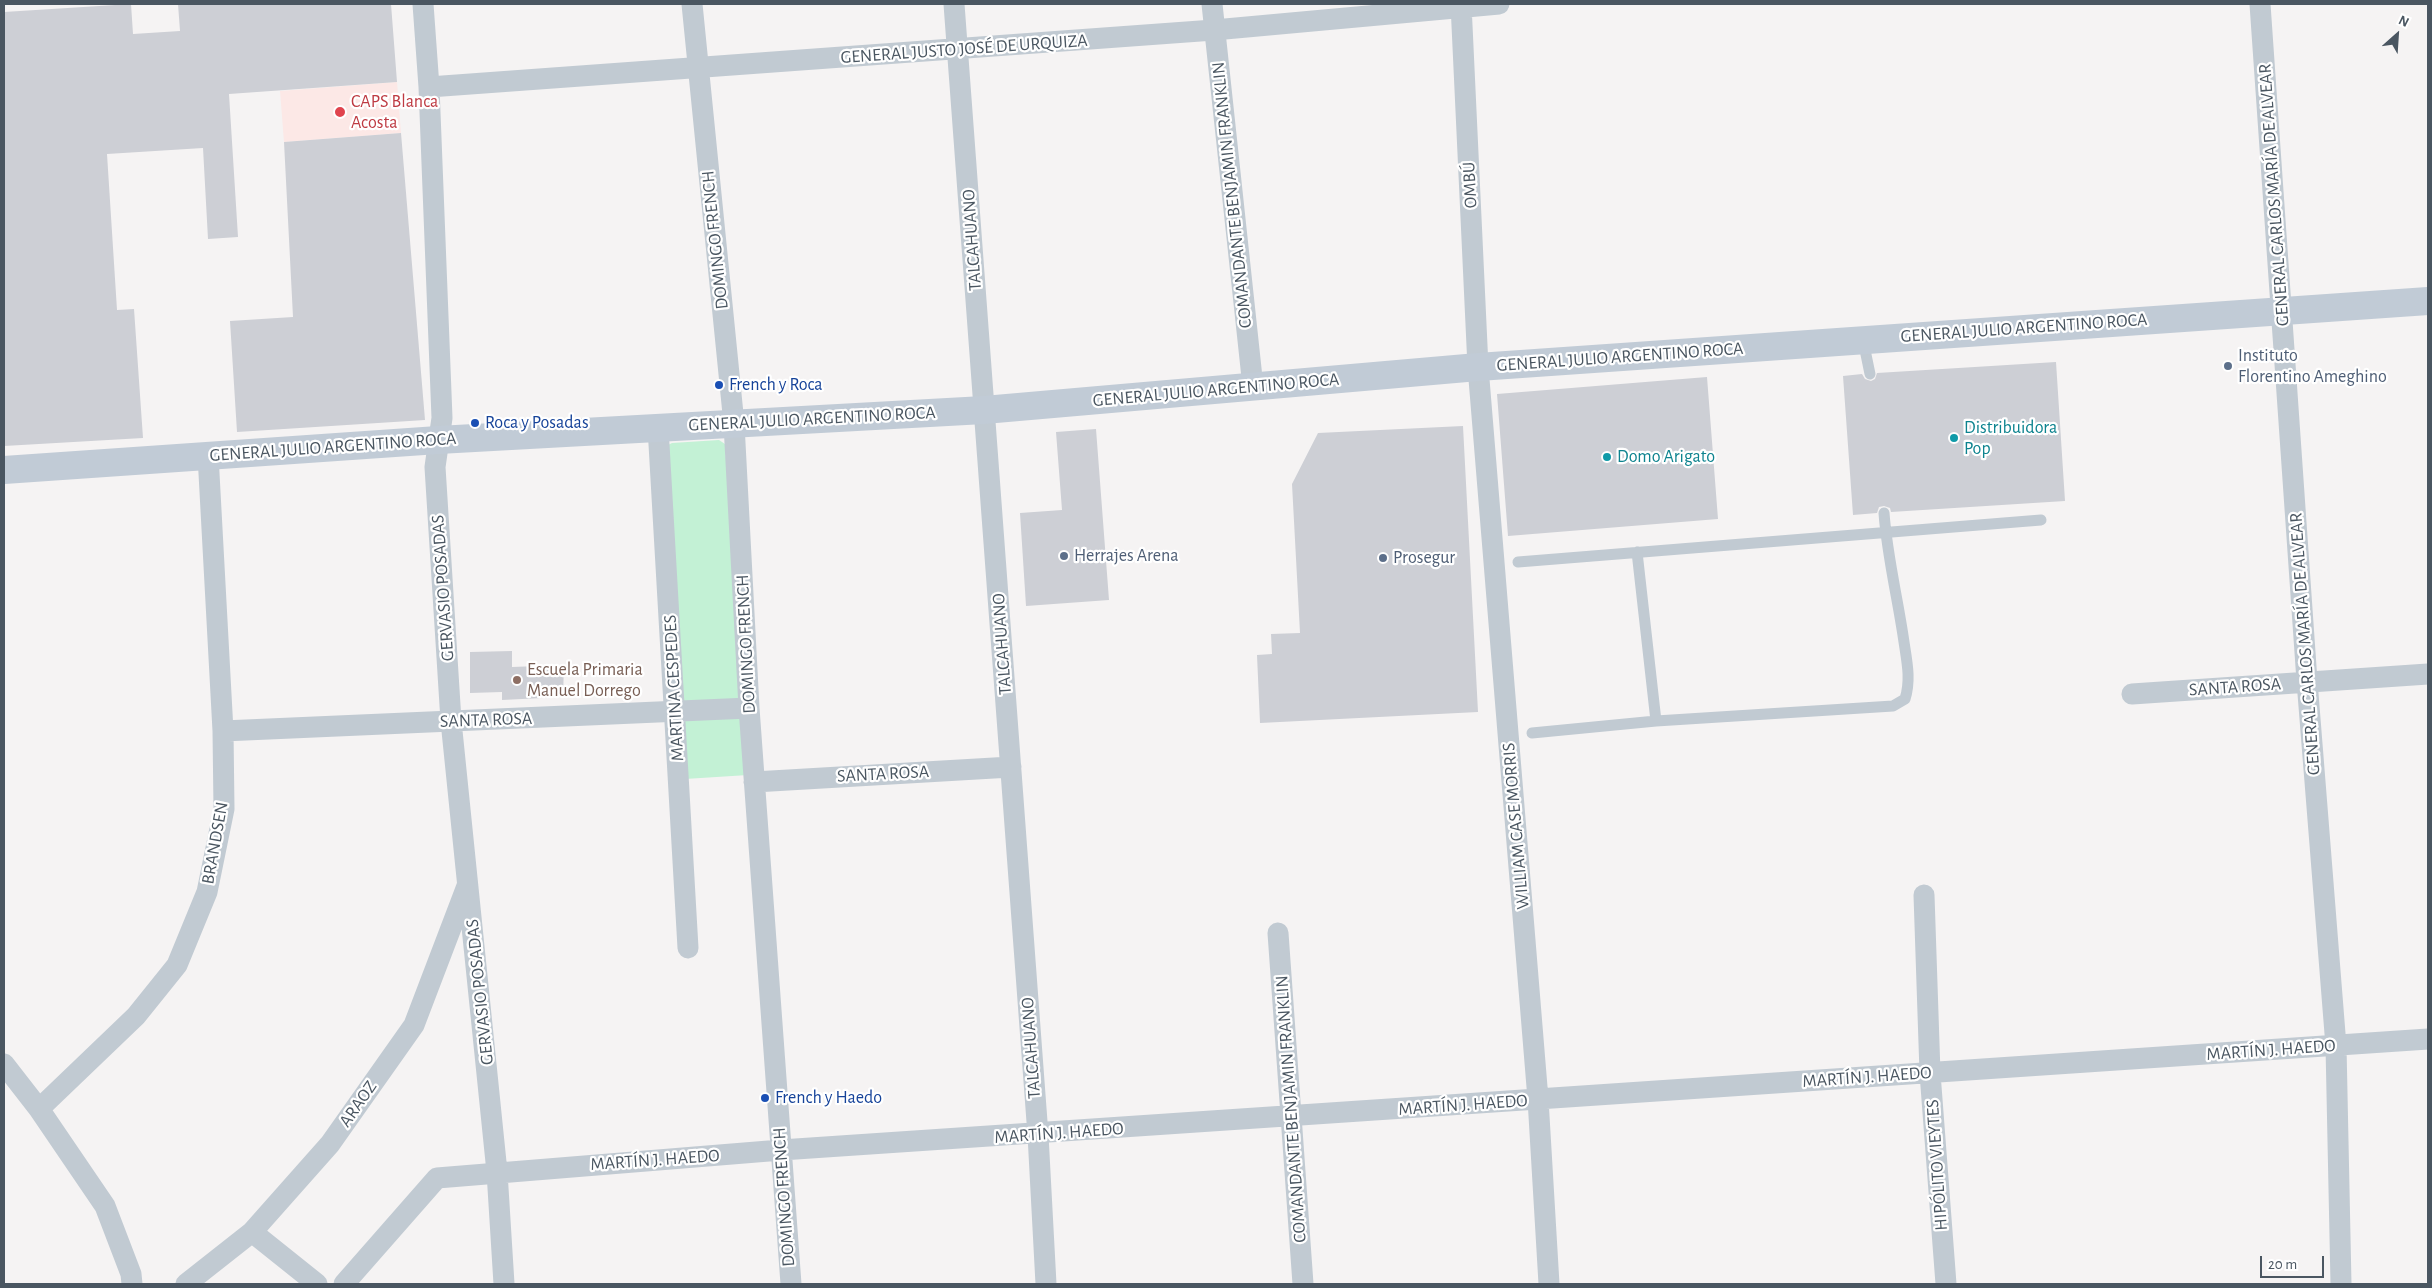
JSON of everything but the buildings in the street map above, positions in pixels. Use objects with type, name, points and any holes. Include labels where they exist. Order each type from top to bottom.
[{"type":"street","name":"GERVASIO POSADAS","points":[[423,4],[429,88],[442,418],[435,467],[452,721],[497,1172],[504,1284]]},
{"type":"street","name":"DOMINGO FRENCH","points":[[692,4],[734,424],[754,782],[791,1284]]},
{"type":"street","name":"TALCAHUANO","points":[[954,4],[1038,1135],[1046,1284]]},
{"type":"street","name":"COMANDANTE BENJAMIN FRANKLIN","points":[[1212,4],[1253,386]]},
{"type":"street","name":"GENERAL JUSTO JOSÉ DE URQUIZA","points":[[429,88],[1214,30],[1461,5],[1499,4]]},
{"type":"street","name":"GENERAL CARLOS MARÍA DE ALVEAR","points":[[2260,4],[2307,681],[2336,1046],[2341,1284]]},
{"type":"street","name":"OMBÚ","points":[[1461,5],[1478,367]]},
{"type":"street","name":"GENERAL JULIO ARGENTINO ROCA","points":[[4,470],[438,440],[984,410],[1478,367],[2428,301]]},
{"type":"street","name":"WILLIAM CASE MORRIS","points":[[1478,367],[1538,1099],[1549,1284]]},
{"type":"street","name":"MARTINA CESPEDES","points":[[658,427],[676,712],[688,948]]},
{"type":"street","name":"BRANDSEN","points":[[39,1109],[136,1016],[177,965],[207,892],[224,808],[223,731],[208,455]]},
{"type":"street","name":"SANTA ROSA","points":[[2132,694],[2428,674]]},
{"type":"street","name":"SANTA ROSA","points":[[223,731],[750,708]]},
{"type":"street","name":"SANTA ROSA","points":[[754,782],[1011,767]]},
{"type":"street","name":"ARAOZ","points":[[186,1284],[252,1232],[330,1144],[414,1025],[468,881]]},
{"type":"street","name":"HIPÓLITO VIEYTES","points":[[1924,895],[1930,1073],[1946,1284]]},
{"type":"street","name":"COMANDANTE BENJAMIN FRANKLIN","points":[[1278,934],[1303,1284]]},
{"type":"street","name":"MARTÍN J. HAEDO","points":[[497,1172],[781,1150],[1038,1135],[2428,1039]]},
{"type":"street","points":[[4,1064],[39,1109],[105,1206],[131,1274],[132,1284]]},
{"type":"street","points":[[344,1284],[437,1178],[497,1172]]},
{"type":"street","points":[[252,1232],[317,1284]]},
{"type":"lane","points":[[1863,340],[1870,374]]},
{"type":"lane","points":[[1532,733],[1656,720],[1893,706],[1905,699],[1910,683],[1884,513]]},
{"type":"lane","points":[[1518,562],[1886,534],[2041,520]]},
{"type":"lane","points":[[1637,552],[1656,720]]},
{"type":"shaded area","name":"CAPS Blanca Acosta","points":[[397,82],[401,133],[284,142],[280,91]]},
{"type":"green space","points":[[719,440],[725,444],[742,697],[737,703],[686,705],[681,698],[664,447],[672,443]]},
{"type":"green space","points":[[738,715],[744,720],[748,775],[685,779],[685,718]]},
{"type":"place","name":"CAPS Blanca Acosta","points":[[340,112]]},
{"type":"place","name":"Instituto Florentino Ameghino","points":[[2228,366]]},
{"type":"place","name":"French y Roca","points":[[719,385]]},
{"type":"place","name":"Roca y Posadas","points":[[475,423]]},
{"type":"place","name":"Distribuidora Pop","points":[[1954,438]]},
{"type":"place","name":"Domo Arigato","points":[[1607,457]]},
{"type":"place","name":"Herrajes Arena","points":[[1064,556]]},
{"type":"place","name":"Prosegur","points":[[1383,558]]},
{"type":"place","name":"Escuela Primaria Manuel Dorrego","points":[[517,680]]},
{"type":"place","name":"French y Haedo","points":[[765,1098]]}]
